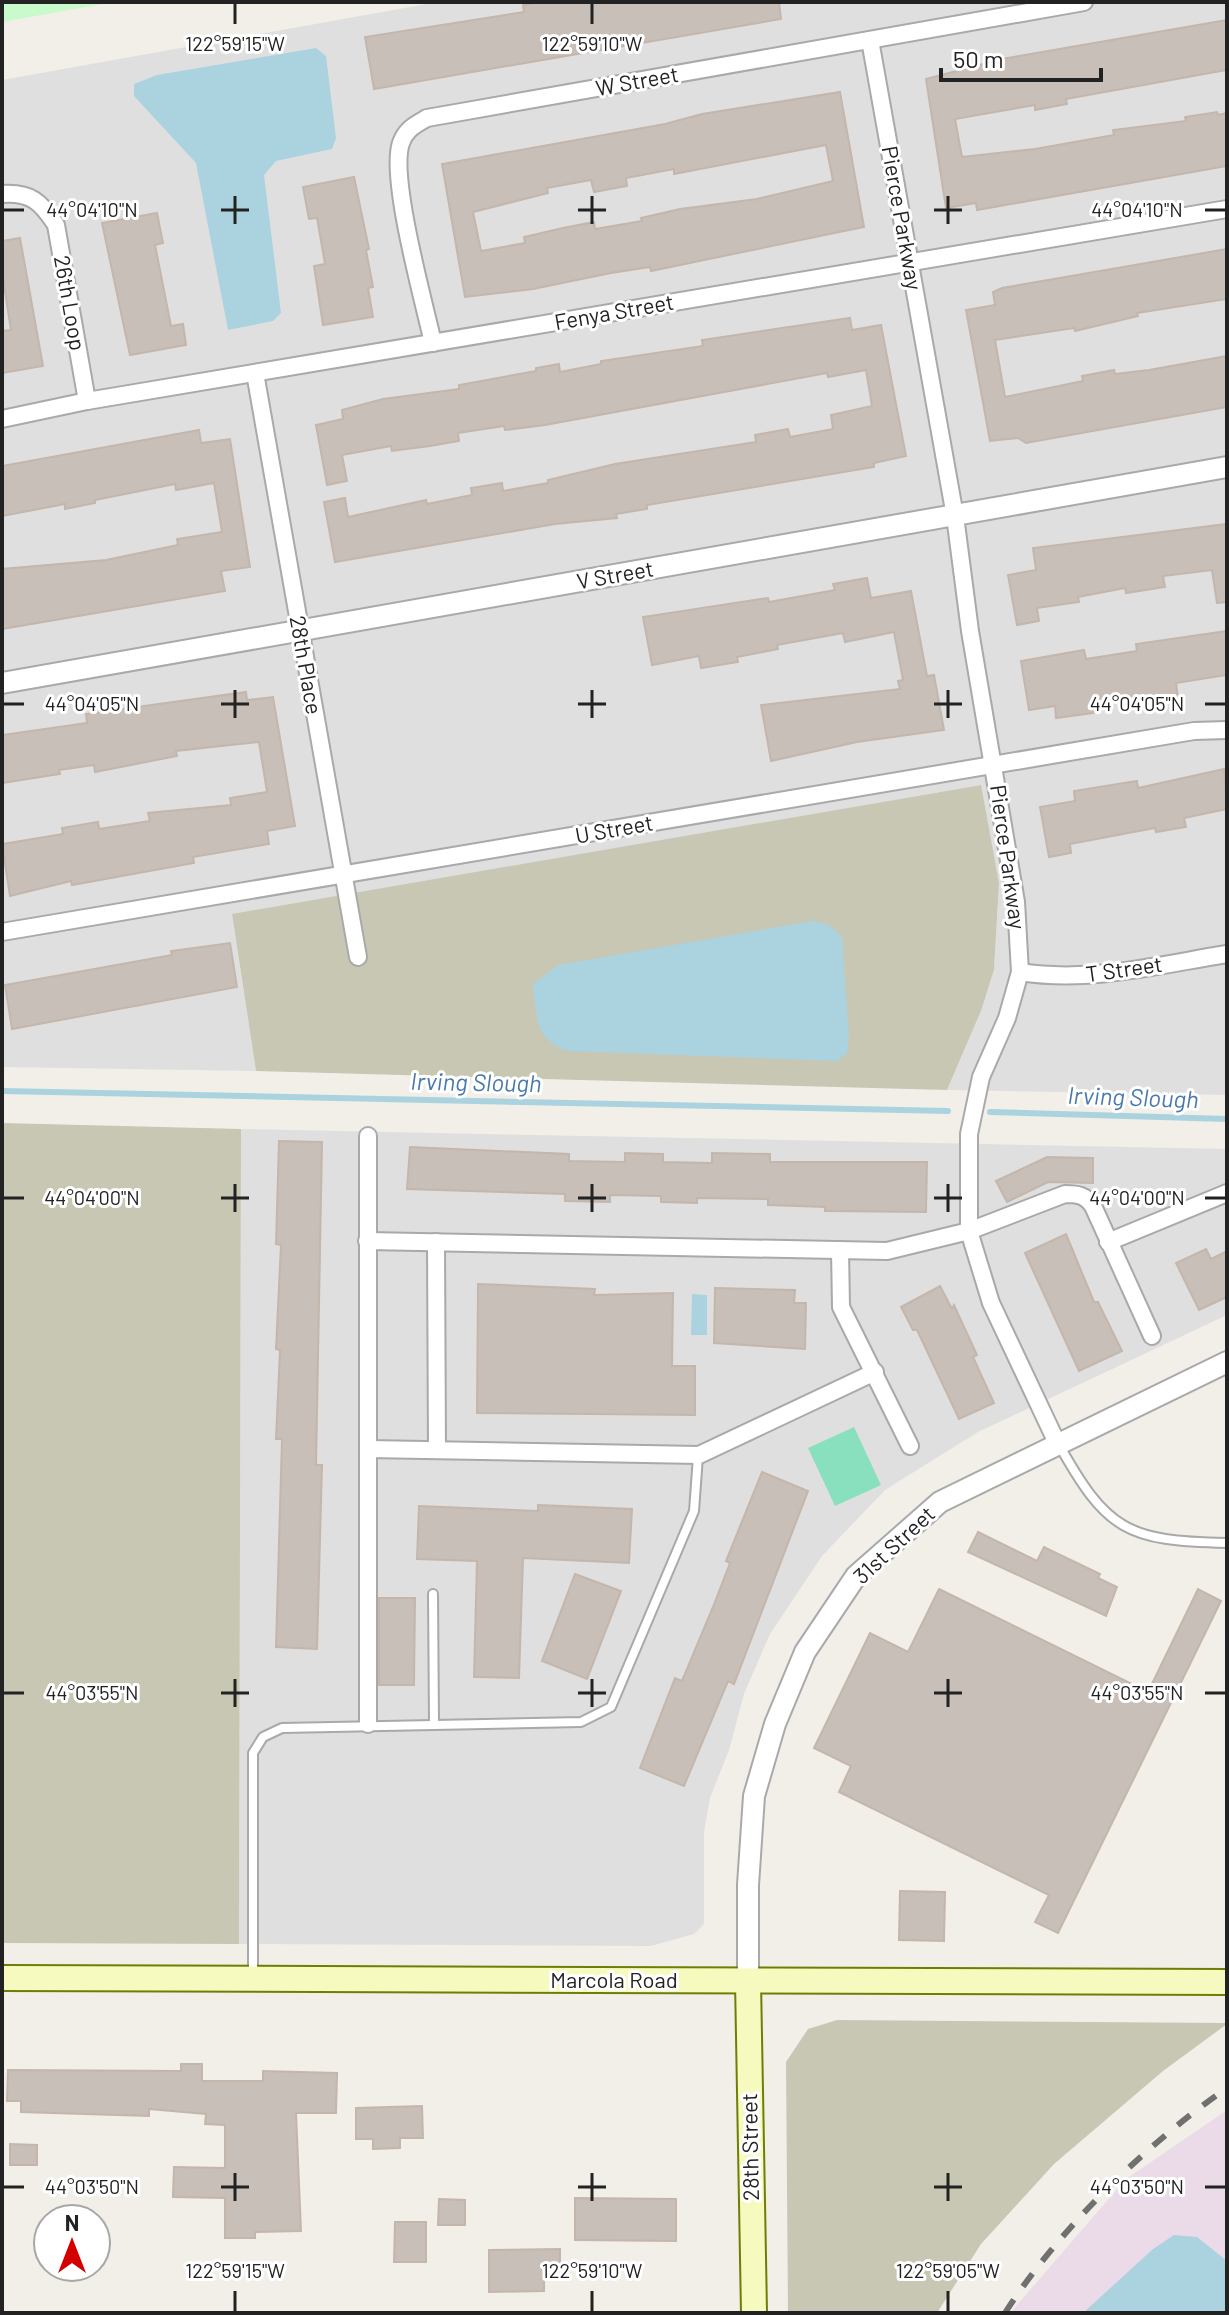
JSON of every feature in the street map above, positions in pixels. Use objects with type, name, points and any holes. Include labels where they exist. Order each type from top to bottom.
[{"type":"main road","name":"Marcola Road","points":[[2,1978],[1227,1982]]},
{"type":"main road","name":"28th Street","points":[[748,1981],[754,2313]]},
{"type":"street","name":"W Street","points":[[433,343],[402,196],[400,145],[410,127],[427,118],[1084,2]]},
{"type":"street","name":"Pierce Parkway","points":[[870,40],[955,516],[970,631],[1016,902],[1020,972],[1007,1018],[981,1077],[971,1117],[967,1153],[969,1231],[991,1303],[1057,1443]]},
{"type":"street","name":"26th Loop","points":[[2,194],[28,195],[40,201],[56,225],[87,401]]},
{"type":"street","name":"Fenya Street","points":[[2,419],[87,401],[1227,209]]},
{"type":"street","name":"28th Place","points":[[255,373],[358,957]]},
{"type":"street","name":"V Street","points":[[2,683],[1227,467]]},
{"type":"street","name":"U Street","points":[[2,932],[1194,731],[1227,730]]},
{"type":"street","name":"T Street","points":[[1020,972],[1052,977],[1090,976],[1227,954]]},
{"type":"street","points":[[368,1136],[368,1724]]},
{"type":"street","points":[[1108,1242],[1227,1193]]},
{"type":"street","points":[[367,1241],[887,1251],[969,1231],[1065,1194],[1076,1194],[1086,1197],[1093,1206],[1152,1336]]},
{"type":"street","points":[[436,1242],[437,1450]]},
{"type":"street","points":[[840,1250],[841,1307],[910,1446]]},
{"type":"street","name":"31st Street","points":[[748,1981],[748,1885],[754,1796],[775,1724],[805,1652],[856,1576],[940,1502],[1227,1362]]},
{"type":"street","points":[[368,1449],[699,1455],[875,1372]]},
{"type":"lane","name":"Pierce Parkway","points":[[1057,1443],[1080,1484],[1109,1519],[1144,1537],[1227,1543]]},
{"type":"lane","points":[[253,1980],[253,1753],[263,1737],[282,1728],[581,1722],[611,1707],[694,1511],[699,1455]]},
{"type":"lane","points":[[433,1594],[434,1723]]},
{"type":"shaded area","points":[[438,2],[1227,2],[1227,1095],[947,1090],[981,1011],[994,970],[999,883],[980,785],[232,915],[256,1071],[2,1067],[2,80]]},
{"type":"shaded area","points":[[981,785],[999,883],[994,970],[981,1011],[947,1090],[256,1071],[232,914]]},
{"type":"shaded area","points":[[2,1123],[241,1129],[239,1944],[2,1943]]},
{"type":"shaded area","points":[[241,1129],[1227,1149],[1227,1315],[978,1432],[885,1490],[822,1556],[770,1634],[744,1694],[729,1750],[710,1798],[704,1832],[704,1924],[694,1934],[651,1946],[239,1944]]},
{"type":"shaded area","points":[[837,2020],[1227,2024],[1163,2071],[1054,2164],[981,2244],[937,2313],[788,2313],[786,2062],[808,2029]]},
{"type":"shaded area","points":[[1227,2110],[1227,2313],[1010,2313],[1126,2179]]},
{"type":"green space","points":[[2,2],[114,2],[2,22]]},
{"type":"green space","points":[[854,1427],[881,1485],[835,1506],[808,1448]]},
{"type":"water","points":[[316,48],[326,56],[336,138],[332,149],[276,161],[264,175],[281,313],[273,321],[228,330],[196,163],[134,96],[134,84],[157,75]]},
{"type":"water","points":[[813,921],[829,925],[842,937],[849,1038],[847,1053],[837,1061],[570,1051],[550,1042],[540,1026],[533,984],[558,965]]},
{"type":"water","points":[[692,1294],[707,1295],[707,1335],[691,1335]]},
{"type":"water","points":[[1174,2235],[1197,2237],[1227,2261],[1227,2313],[1083,2313],[1153,2249]]},
{"type":"building","points":[[542,2],[779,2],[781,19],[374,89],[365,37],[524,12],[523,5]]},
{"type":"building","points":[[1227,20],[1227,70],[1066,99],[1067,104],[1035,110],[1035,105],[955,119],[962,157],[1035,149],[1114,135],[1113,130],[1186,121],[1185,117],[1217,112],[1218,115],[1227,113],[1227,166],[977,210],[976,203],[946,208],[926,79],[1002,59]]},
{"type":"building","points":[[840,92],[864,227],[651,271],[650,267],[533,289],[465,297],[442,164],[665,124],[702,114]],"holes":[[[826,145],[833,181],[757,199],[680,209],[641,218],[642,221],[595,229],[594,222],[563,228],[524,237],[525,243],[481,251],[473,212],[548,193],[547,188],[591,180],[594,192],[627,186],[626,178],[674,169],[674,174]]]},
{"type":"building","points":[[354,177],[369,249],[366,250],[373,287],[368,288],[373,317],[323,325],[314,266],[325,264],[317,218],[309,219],[303,187]]},
{"type":"building","points":[[157,213],[163,243],[155,245],[171,326],[183,324],[186,345],[130,355],[102,223]]},
{"type":"building","points":[[20,238],[43,366],[2,373],[2,331],[11,330],[2,272],[2,241]]},
{"type":"building","points":[[1227,249],[1227,299],[1137,313],[1138,316],[1075,331],[1074,328],[995,340],[1005,397],[1083,381],[1082,376],[1114,370],[1115,374],[1149,370],[1227,356],[1227,407],[1026,443],[1018,438],[990,441],[966,310],[995,305],[993,292],[1002,288]]},
{"type":"building","points":[[850,318],[852,330],[881,325],[906,456],[874,463],[874,467],[647,505],[647,509],[616,514],[617,518],[555,524],[335,562],[324,502],[345,498],[348,517],[426,500],[427,504],[472,495],[471,488],[502,483],[503,491],[548,483],[548,480],[615,464],[756,442],[755,435],[788,429],[790,437],[833,429],[831,415],[872,406],[866,370],[828,377],[827,373],[545,425],[505,430],[504,426],[458,433],[459,441],[430,446],[392,451],[391,446],[342,455],[347,481],[327,485],[316,425],[343,419],[342,410],[383,399],[459,389],[459,385],[536,371],[536,368],[559,364],[560,372],[601,364],[601,361],[703,346],[702,340]]},
{"type":"building","points":[[199,430],[201,443],[230,439],[250,567],[221,571],[225,591],[2,629],[2,569],[106,560],[178,545],[177,539],[222,532],[214,483],[176,490],[175,484],[65,509],[65,504],[2,516],[2,466]]},
{"type":"building","points":[[1227,524],[1227,602],[1217,603],[1212,570],[1163,576],[1165,587],[1126,593],[1125,588],[1078,597],[1079,602],[1037,608],[1039,621],[1017,625],[1008,575],[1036,570],[1033,548]]},
{"type":"building","points":[[867,578],[871,598],[911,591],[927,676],[934,675],[944,730],[857,742],[771,761],[761,705],[900,689],[898,681],[903,680],[894,632],[845,642],[843,633],[777,645],[778,649],[737,657],[738,662],[701,668],[699,656],[652,665],[643,617],[768,598],[769,602],[835,590],[833,584]]},
{"type":"building","points":[[1227,631],[1227,675],[1176,683],[1178,698],[1126,706],[1125,700],[1092,705],[1094,713],[1056,718],[1055,706],[1029,710],[1021,661],[1084,650],[1086,659],[1137,651],[1136,644]]},
{"type":"building","points":[[246,692],[247,700],[273,697],[295,826],[267,831],[269,844],[193,857],[194,863],[72,885],[71,881],[10,896],[2,844],[63,834],[62,828],[98,822],[99,829],[150,821],[148,813],[231,805],[230,798],[267,792],[259,742],[176,751],[177,756],[95,772],[94,765],[2,783],[2,735],[87,723],[86,714]]},
{"type":"building","points":[[1224,769],[1227,809],[1184,818],[1186,827],[1156,832],[1155,828],[1070,844],[1071,853],[1049,857],[1040,807],[1075,801],[1074,791],[1137,781],[1138,788]]},
{"type":"building","points":[[230,943],[237,987],[12,1029],[5,985],[172,955],[171,951]]},
{"type":"building","points":[[279,1141],[322,1142],[316,1465],[322,1465],[317,1649],[276,1647],[282,1439],[276,1439],[280,1350],[276,1349],[281,1245],[276,1244]]},
{"type":"building","points":[[410,1147],[569,1154],[569,1161],[625,1162],[625,1153],[663,1154],[663,1162],[712,1163],[712,1153],[770,1154],[770,1162],[927,1162],[926,1212],[825,1211],[825,1207],[768,1205],[768,1199],[697,1198],[697,1203],[661,1202],[661,1196],[610,1195],[610,1202],[565,1201],[565,1194],[407,1189]]},
{"type":"building","points":[[1047,1157],[1093,1158],[1093,1183],[1048,1182],[1007,1202],[996,1181]]},
{"type":"building","points":[[1066,1234],[1094,1302],[1098,1302],[1122,1351],[1079,1371],[1025,1253]]},
{"type":"building","points":[[1206,1249],[1211,1259],[1227,1251],[1227,1297],[1199,1310],[1176,1263]]},
{"type":"building","points":[[478,1284],[595,1289],[594,1295],[673,1293],[672,1366],[695,1366],[695,1415],[477,1413]]},
{"type":"building","points":[[940,1286],[952,1309],[954,1305],[994,1403],[959,1419],[917,1330],[913,1330],[901,1307]]},
{"type":"building","points":[[715,1288],[795,1290],[794,1303],[806,1303],[805,1349],[714,1343]]},
{"type":"building","points":[[762,1472],[808,1491],[734,1684],[728,1681],[684,1786],[640,1768],[675,1678],[682,1681],[713,1607],[730,1563],[726,1561]]},
{"type":"building","points":[[538,1505],[632,1509],[629,1563],[523,1558],[519,1678],[474,1677],[477,1561],[417,1559],[419,1506],[538,1511]]},
{"type":"building","points":[[978,1532],[1037,1561],[1044,1547],[1100,1574],[1098,1578],[1117,1587],[1106,1616],[968,1552]]},
{"type":"building","points":[[575,1574],[621,1591],[587,1679],[542,1661]]},
{"type":"building","points":[[939,1589],[1148,1692],[1198,1589],[1221,1601],[1058,1933],[1035,1922],[1049,1895],[839,1792],[851,1766],[814,1748],[870,1633],[908,1652]]},
{"type":"building","points":[[379,1598],[415,1598],[414,1685],[379,1685]]},
{"type":"building","points":[[900,1891],[945,1892],[944,1941],[899,1940]]},
{"type":"building","points":[[181,2064],[202,2064],[202,2081],[263,2081],[263,2071],[337,2073],[336,2113],[296,2113],[301,2231],[255,2232],[255,2238],[225,2238],[225,2198],[173,2197],[174,2167],[225,2168],[225,2125],[205,2124],[206,2114],[149,2109],[149,2116],[21,2112],[21,2101],[7,2101],[8,2070],[181,2071]]},
{"type":"building","points":[[422,2106],[423,2138],[400,2138],[400,2148],[373,2149],[373,2139],[356,2139],[356,2108]]},
{"type":"building","points":[[10,2144],[37,2145],[37,2165],[10,2165]]},
{"type":"building","points":[[575,2198],[676,2199],[676,2241],[575,2240]]},
{"type":"building","points":[[439,2199],[465,2200],[465,2225],[438,2225]]},
{"type":"building","points":[[395,2222],[426,2222],[426,2262],[394,2262]]},
{"type":"building","points":[[560,2249],[560,2268],[544,2269],[544,2291],[489,2292],[489,2250]]},
{"type":"waterway","name":"Irving Slough","points":[[2,1091],[948,1111]]},
{"type":"waterway","name":"Irving Slough","points":[[990,1112],[1227,1119]]},
{"type":"railway","points":[[1005,2313],[1051,2251],[1106,2190],[1166,2135],[1227,2088]]}]
